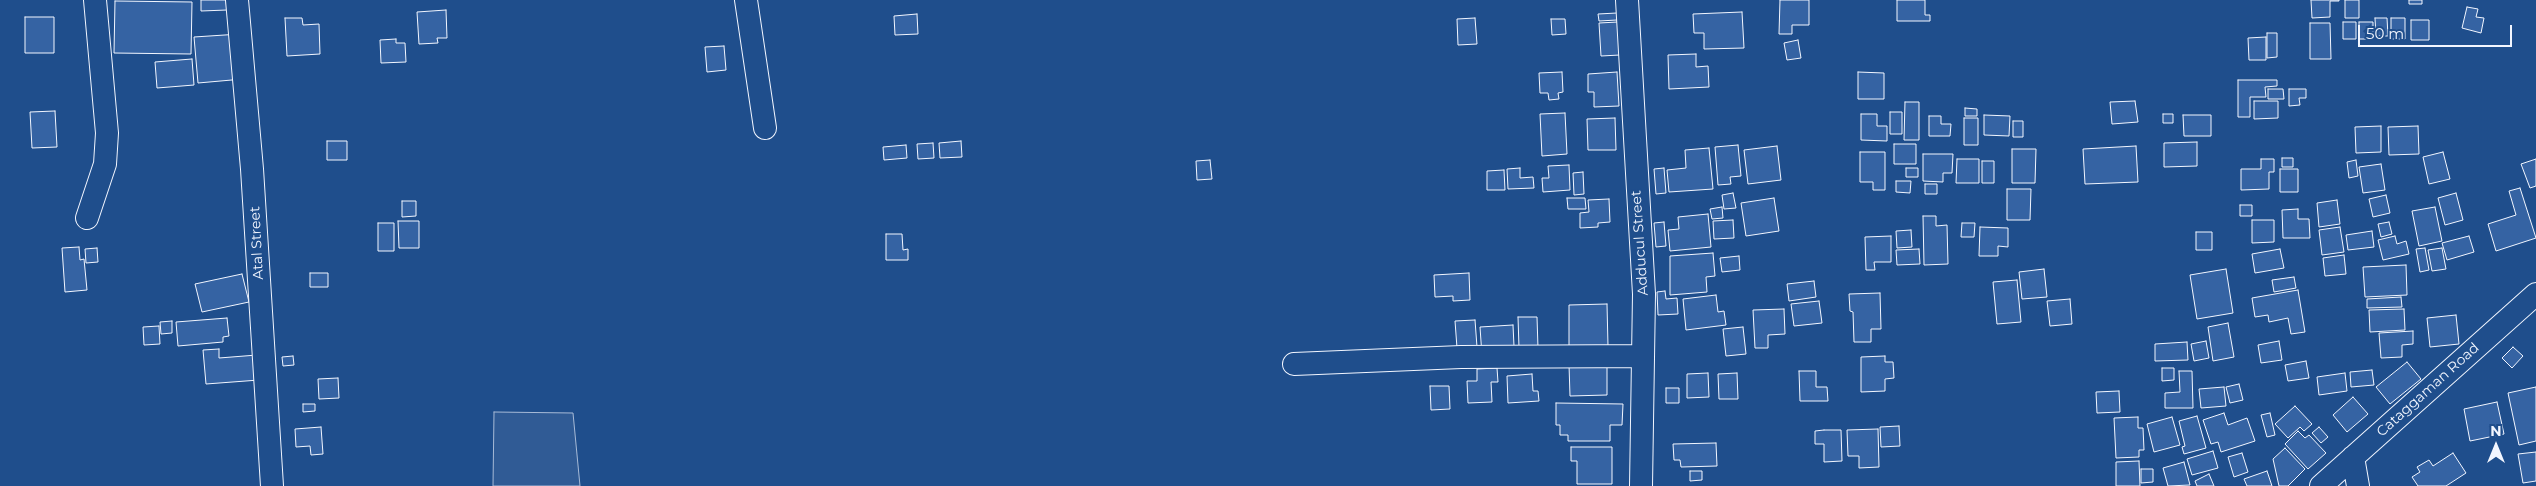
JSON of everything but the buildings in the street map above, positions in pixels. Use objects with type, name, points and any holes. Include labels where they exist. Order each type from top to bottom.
[{"type":"street","points":[[87,218],[105,164],[107,133],[95,0]]},
{"type":"street","name":"Atal Street","points":[[237,0],[252,169],[272,486]]},
{"type":"street","points":[[746,0],[765,128]]},
{"type":"street","name":"Adducul Street","points":[[1627,0],[1644,294],[1641,486]]},
{"type":"street","name":"Cataggaman Road","points":[[2321,486],[2536,294]]},
{"type":"street","points":[[1294,364],[1461,358],[1643,356]]},
{"type":"street","points":[[2353,458],[2358,486]]},
{"type":"shaded area","points":[[494,412],[573,413],[580,486],[493,486]]}]
